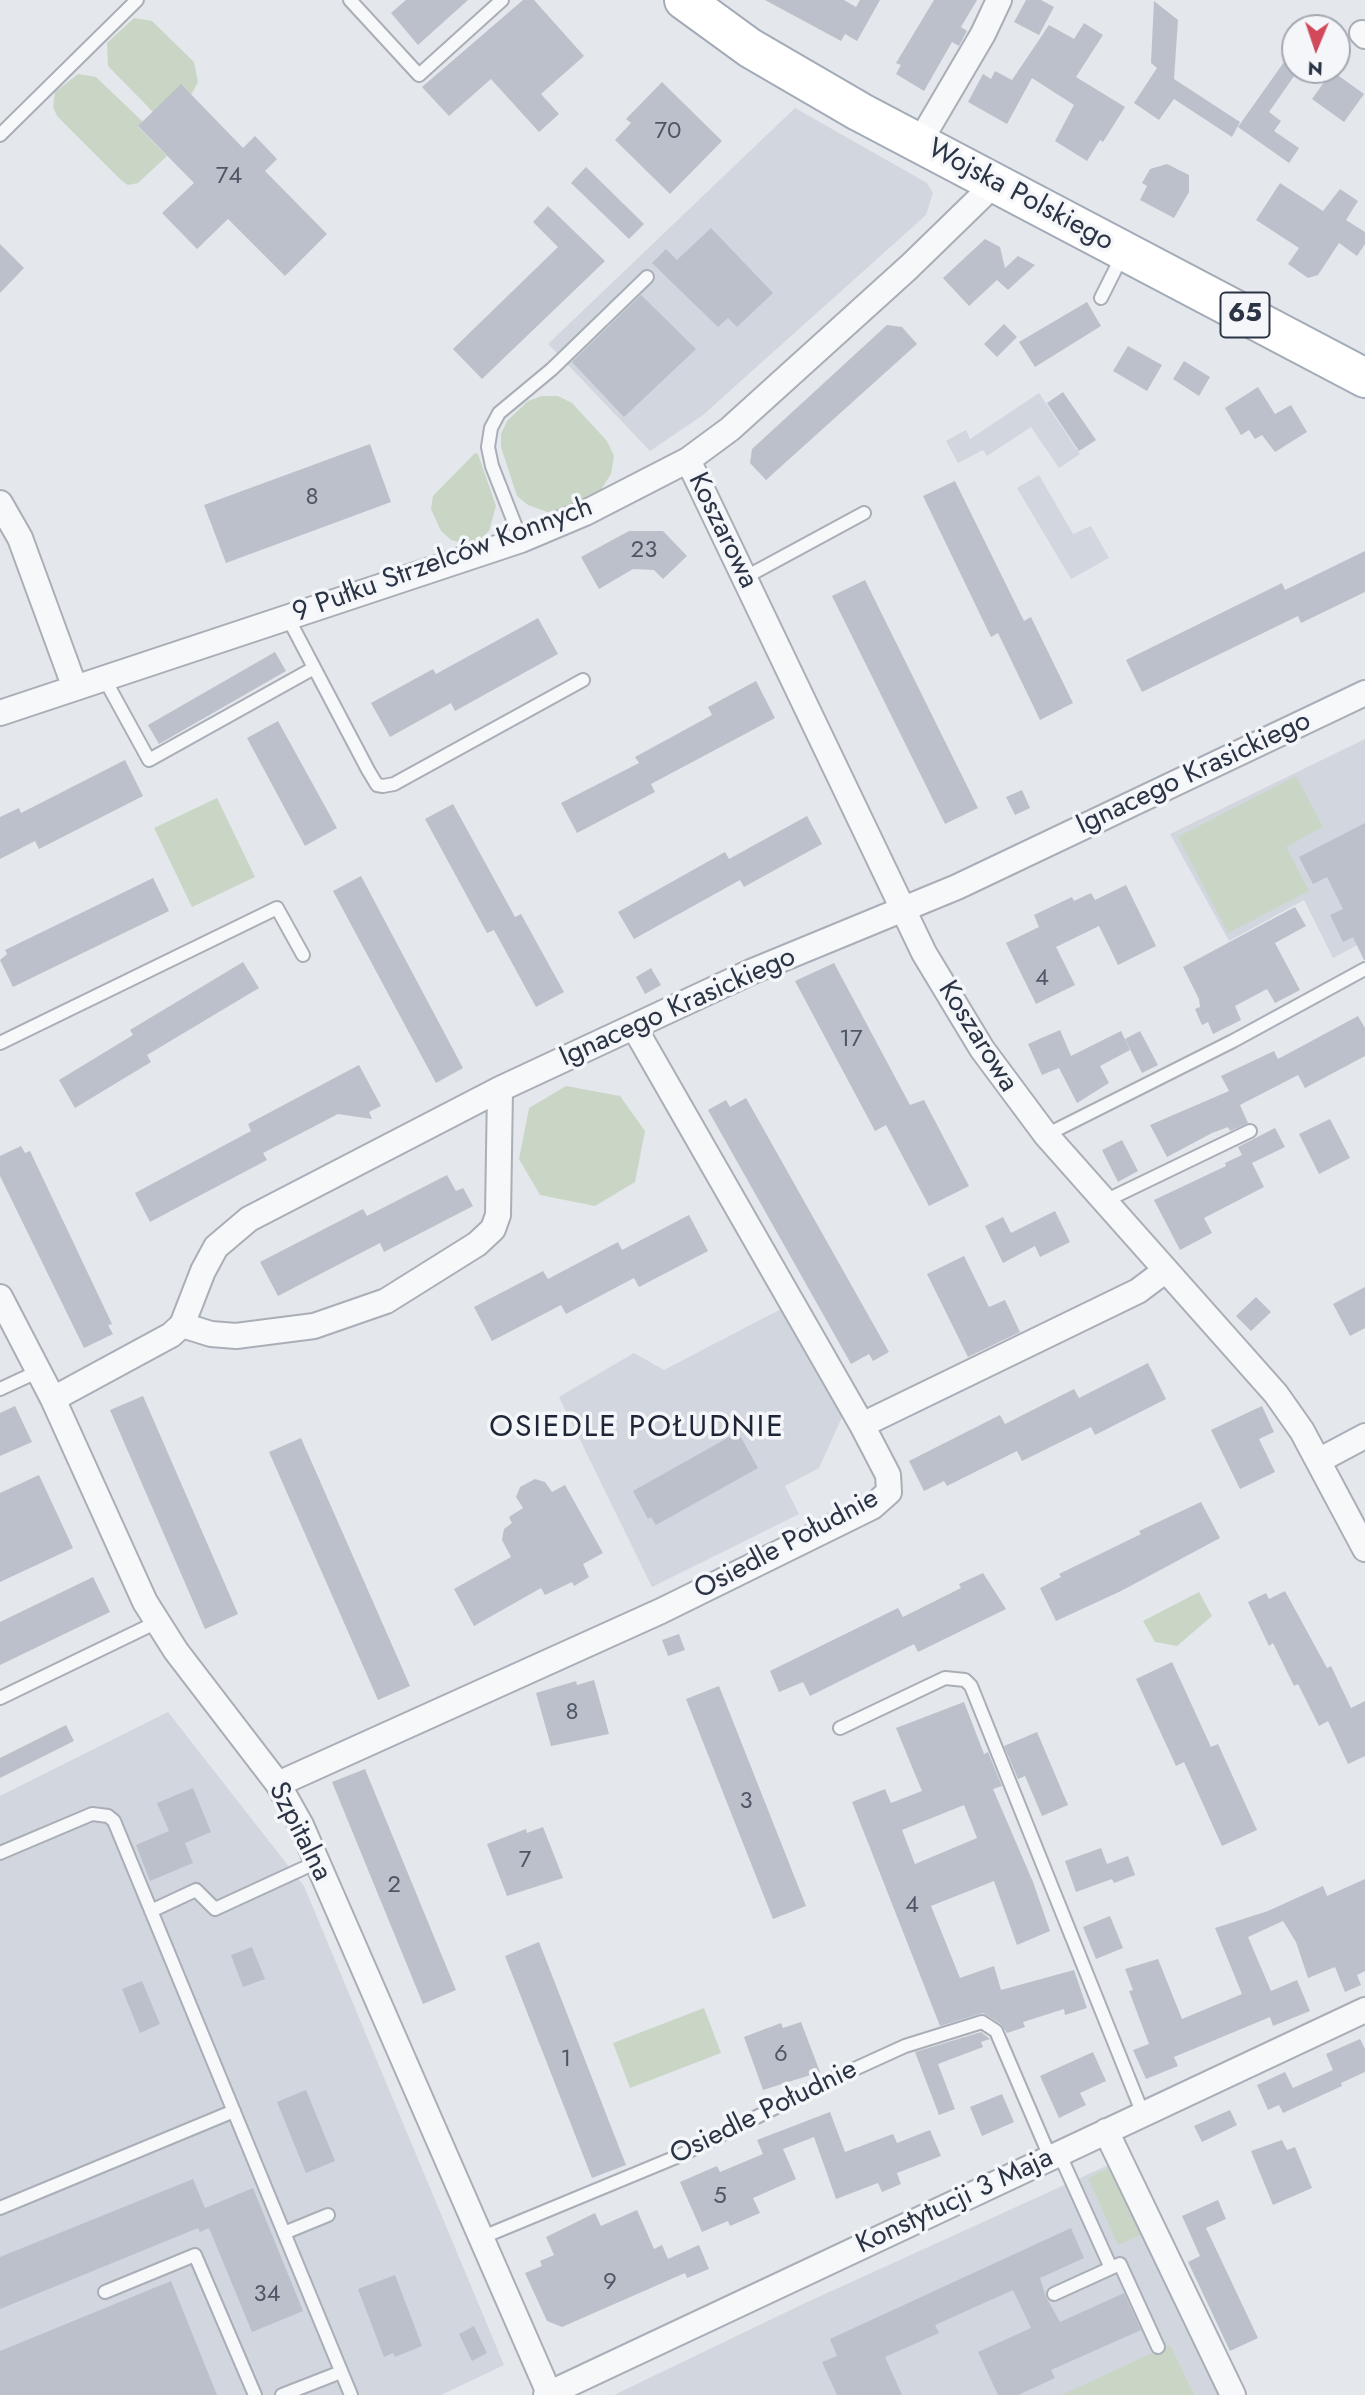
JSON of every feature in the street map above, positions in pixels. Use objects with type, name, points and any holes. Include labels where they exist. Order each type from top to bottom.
[{"type":"main road","name":"Wojska Polskiego","points":[[684,0],[750,47],[804,80],[1365,378]]},
{"type":"street","points":[[919,143],[983,34],[999,0]]},
{"type":"street","name":"9 Pułku Strzelców Konnych","points":[[0,713],[521,540],[585,513],[688,460],[730,429],[909,267],[992,182]]},
{"type":"street","name":"Koszarowa","points":[[688,460],[925,953],[982,1049],[1046,1135],[1276,1394],[1318,1461],[1365,1549]]},
{"type":"street","points":[[0,503],[20,538],[75,688]]},
{"type":"street","name":"Ignacego Krasickiego","points":[[182,1325],[216,1247],[234,1229],[500,1089],[753,971],[904,910],[1365,693]]},
{"type":"street","name":"Osiedle Południe","points":[[278,1784],[661,1611],[872,1507],[889,1492],[890,1485],[862,1425],[634,1027]]},
{"type":"street","points":[[53,1399],[155,1345],[182,1325],[211,1334],[236,1335],[314,1326],[386,1301],[477,1244],[492,1229],[498,1215],[500,1089]]},
{"type":"street","points":[[862,1425],[1139,1291],[1166,1270]]},
{"type":"street","name":"Szpitalna","points":[[0,1297],[53,1399],[145,1602],[157,1622],[278,1784],[301,1825],[396,2048],[483,2237],[547,2394]]},
{"type":"street","points":[[1318,1461],[1365,1436]]},
{"type":"street","name":"Konstytucji 3 Maja","points":[[547,2394],[1365,2010]]},
{"type":"street","points":[[1106,2131],[1233,2395]]},
{"type":"lane","points":[[0,135],[36,106],[88,55],[137,0]]},
{"type":"lane","points":[[350,0],[419,75],[502,0]]},
{"type":"lane","points":[[1101,298],[1125,251]]},
{"type":"lane","points":[[521,540],[492,466],[488,447],[491,428],[499,414],[552,369],[647,277]]},
{"type":"lane","points":[[744,578],[864,513]]},
{"type":"lane","points":[[288,618],[377,785],[394,784],[583,680]]},
{"type":"lane","points":[[104,678],[149,760],[314,668]]},
{"type":"lane","points":[[0,1043],[277,908],[303,955]]},
{"type":"lane","points":[[1046,1135],[1233,1041],[1365,969]]},
{"type":"lane","points":[[1105,1201],[1250,1131]]},
{"type":"lane","points":[[0,1389],[39,1371]]},
{"type":"lane","points":[[0,1698],[157,1622]]},
{"type":"lane","points":[[840,1728],[945,1678],[965,1680],[971,1686],[1143,2114]]},
{"type":"lane","points":[[0,1853],[85,1816],[108,1816],[114,1821],[351,2395]]},
{"type":"lane","points":[[151,1911],[196,1890],[215,1909],[317,1862]]},
{"type":"lane","name":"Osiedle Południe","points":[[483,2237],[705,2144],[826,2082],[905,2046],[982,2022],[987,2022],[996,2031],[1055,2155]]},
{"type":"lane","points":[[0,2208],[234,2112]]},
{"type":"lane","points":[[1055,2155],[1111,2268]]},
{"type":"lane","points":[[284,2232],[328,2215]]},
{"type":"lane","points":[[105,2292],[195,2255],[256,2395]]},
{"type":"lane","points":[[1054,2294],[1120,2264],[1158,2347]]},
{"type":"lane","points":[[282,2395],[341,2372]]},
{"type":"shaded area","points":[[795,108],[927,183],[933,193],[926,215],[703,415],[650,451],[548,344]]},
{"type":"shaded area","points":[[1039,393],[1080,454],[1059,468],[1031,427],[987,456],[983,450],[958,463],[946,441],[966,430],[970,439]]},
{"type":"shaded area","points":[[1039,475],[1073,534],[1091,526],[1109,558],[1071,579],[1017,488]]},
{"type":"shaded area","points":[[1365,739],[1365,941],[1333,958],[1304,900],[1229,941],[1170,834]]},
{"type":"shaded area","points":[[781,1309],[842,1417],[819,1468],[785,1486],[799,1514],[652,1587],[559,1397],[634,1353],[664,1370]]},
{"type":"shaded area","points":[[168,1712],[304,1886],[504,2365],[441,2395],[0,2395],[0,1796]]},
{"type":"shaded area","points":[[1115,2162],[1221,2395],[614,2395],[803,2304]]},
{"type":"green space","points":[[134,18],[152,21],[194,62],[198,82],[191,95],[153,112],[108,66],[107,43]]},
{"type":"green space","points":[[78,74],[96,77],[143,122],[138,127],[167,156],[138,183],[128,185],[122,181],[57,116],[53,107],[55,92]]},
{"type":"green space","points":[[542,396],[558,396],[572,403],[607,441],[614,456],[611,474],[596,497],[550,513],[528,505],[517,496],[501,447],[501,434],[507,421],[528,401]]},
{"type":"green space","points":[[475,453],[478,454],[496,506],[489,531],[473,546],[451,540],[441,531],[431,509],[433,496]]},
{"type":"green space","points":[[1296,776],[1323,827],[1286,847],[1309,891],[1228,933],[1178,837]]},
{"type":"green space","points":[[217,798],[255,877],[192,907],[154,828]]},
{"type":"green space","points":[[566,1086],[620,1096],[645,1131],[635,1182],[595,1206],[540,1195],[519,1159],[529,1108]]},
{"type":"green space","points":[[1199,1592],[1212,1616],[1177,1646],[1155,1642],[1143,1621]]},
{"type":"green space","points":[[704,2008],[721,2053],[630,2088],[613,2043]]},
{"type":"green space","points":[[1115,2165],[1147,2232],[1118,2245],[1088,2178]]},
{"type":"green space","points":[[1170,2345],[1194,2395],[1061,2395]]},
{"type":"building","points":[[406,0],[468,0],[418,45],[391,13]]},
{"type":"building","points":[[523,0],[534,0],[584,56],[541,94],[559,114],[539,132],[491,79],[449,116],[422,87]]},
{"type":"building","points":[[765,0],[844,0],[856,7],[860,0],[880,0],[857,41],[845,34],[841,41]]},
{"type":"building","points":[[934,0],[977,0],[961,27],[967,31],[959,46],[952,42],[924,91],[896,74],[901,65],[896,63]]},
{"type":"building","points":[[1026,0],[1041,0],[1054,7],[1039,35],[1014,22]]},
{"type":"building","points":[[1154,1],[1178,20],[1174,79],[1240,122],[1232,137],[1174,99],[1159,120],[1134,103],[1157,68],[1151,63]]},
{"type":"building","points":[[1084,23],[1103,35],[1076,77],[1125,107],[1103,142],[1100,140],[1087,161],[1055,141],[1074,105],[1032,78],[1007,124],[968,102],[983,74],[991,79],[995,71],[1012,80],[1049,25],[1074,39]]},
{"type":"building","points":[[1281,66],[1281,84],[1289,84],[1269,112],[1281,121],[1274,131],[1299,148],[1289,163],[1238,127]]},
{"type":"building","points":[[662,82],[722,141],[670,194],[615,140],[631,123],[626,119]]},
{"type":"building","points":[[181,84],[243,148],[255,136],[277,159],[265,171],[327,234],[285,276],[228,219],[197,249],[162,213],[194,183],[138,126]]},
{"type":"building","points":[[1323,84],[1350,84],[1364,94],[1344,122],[1312,99]]},
{"type":"building","points":[[1167,164],[1189,175],[1189,192],[1174,218],[1140,200],[1147,186],[1142,183],[1150,169]]},
{"type":"building","points":[[586,167],[644,224],[629,239],[571,183]]},
{"type":"building","points":[[1280,183],[1323,211],[1340,189],[1358,201],[1346,220],[1365,232],[1365,244],[1357,256],[1339,243],[1318,275],[1308,278],[1288,264],[1299,248],[1256,220]]},
{"type":"building","points":[[548,206],[605,261],[482,379],[453,349],[558,247],[533,222]]},
{"type":"building","points":[[711,228],[773,293],[737,327],[728,318],[718,327],[652,263],[666,249],[677,260]]},
{"type":"building","points":[[985,239],[1000,247],[1005,268],[1018,256],[1035,265],[1008,290],[997,280],[969,306],[943,278]]},
{"type":"building","points":[[0,244],[24,268],[0,293]]},
{"type":"building","points":[[641,295],[696,349],[624,417],[572,362]]},
{"type":"building","points":[[1087,302],[1101,326],[1035,367],[1019,342]]},
{"type":"building","points":[[1004,324],[1017,337],[997,357],[984,344]]},
{"type":"building","points":[[887,325],[902,327],[917,344],[766,480],[750,463],[752,449]]},
{"type":"building","points":[[1128,346],[1162,365],[1147,391],[1113,371]]},
{"type":"building","points":[[1184,361],[1210,377],[1199,396],[1173,379]]},
{"type":"building","points":[[1258,387],[1275,414],[1291,405],[1307,432],[1275,452],[1262,435],[1255,439],[1249,430],[1241,435],[1225,408]]},
{"type":"building","points":[[1063,392],[1096,440],[1079,451],[1047,403]]},
{"type":"building","points":[[370,444],[391,502],[226,563],[204,505]]},
{"type":"building","points":[[955,481],[1024,621],[1031,617],[1073,703],[1040,720],[998,633],[991,637],[923,496]]},
{"type":"building","points":[[629,531],[663,531],[687,556],[663,579],[654,570],[633,569],[599,589],[581,557]]},
{"type":"building","points":[[1365,551],[1365,592],[1301,623],[1298,616],[1142,692],[1126,660],[1282,583],[1285,590]]},
{"type":"building","points":[[865,580],[978,808],[945,824],[832,596]]},
{"type":"building","points":[[538,618],[558,654],[455,711],[451,703],[390,737],[371,703],[433,669],[436,674]]},
{"type":"building","points":[[275,652],[286,671],[159,744],[148,725]]},
{"type":"building","points":[[756,681],[775,718],[651,784],[655,792],[577,833],[561,803],[639,763],[635,757],[712,715],[708,707]]},
{"type":"building","points":[[278,721],[337,828],[305,846],[247,738]]},
{"type":"building","points":[[125,760],[143,796],[39,849],[35,841],[0,859],[0,817],[19,808],[21,813]]},
{"type":"building","points":[[1022,790],[1030,808],[1015,815],[1006,797]]},
{"type":"building","points":[[453,804],[515,917],[521,914],[564,992],[536,1007],[494,930],[487,933],[425,819]]},
{"type":"building","points":[[807,816],[822,844],[744,887],[740,880],[634,939],[618,912],[725,852],[729,859]]},
{"type":"building","points":[[1365,823],[1364,960],[1353,937],[1343,942],[1330,915],[1343,909],[1327,877],[1313,884],[1299,857]]},
{"type":"building","points":[[361,876],[463,1068],[436,1083],[333,891]]},
{"type":"building","points":[[153,878],[169,911],[13,987],[0,960],[7,954],[5,950]]},
{"type":"building","points":[[1126,885],[1156,946],[1118,965],[1099,926],[1056,947],[1075,985],[1036,1004],[1006,943],[1039,927],[1034,915],[1072,897],[1074,901],[1091,893],[1095,900]]},
{"type":"building","points":[[1295,907],[1306,926],[1275,943],[1300,990],[1275,1003],[1267,989],[1235,1006],[1241,1020],[1213,1034],[1208,1022],[1202,1025],[1195,1009],[1200,1007],[1199,999],[1183,967]]},
{"type":"building","points":[[243,962],[259,988],[147,1055],[151,1062],[75,1108],[59,1080],[133,1035],[130,1030]]},
{"type":"building","points":[[834,963],[910,1105],[924,1100],[969,1186],[929,1206],[886,1125],[875,1131],[795,981]]},
{"type":"building","points":[[651,968],[661,985],[645,994],[636,977]]},
{"type":"building","points":[[1358,1016],[1365,1028],[1365,1056],[1305,1088],[1298,1075],[1240,1105],[1248,1123],[1230,1131],[1228,1127],[1212,1133],[1167,1157],[1150,1125],[1229,1091],[1221,1076],[1274,1051],[1278,1059]]},
{"type":"building","points":[[1060,1030],[1071,1056],[1121,1031],[1130,1050],[1100,1066],[1109,1083],[1077,1103],[1059,1068],[1042,1075],[1028,1044]]},
{"type":"building","points":[[1140,1031],[1158,1065],[1142,1073],[1125,1039]]},
{"type":"building","points":[[359,1065],[381,1106],[369,1112],[372,1119],[338,1114],[263,1153],[267,1160],[150,1222],[135,1193],[251,1131],[248,1124]]},
{"type":"building","points":[[746,1098],[889,1352],[873,1361],[869,1354],[851,1364],[708,1110],[726,1100],[730,1107]]},
{"type":"building","points":[[1330,1119],[1350,1158],[1319,1174],[1299,1134]]},
{"type":"building","points":[[1275,1128],[1285,1147],[1252,1163],[1264,1187],[1204,1218],[1212,1233],[1180,1250],[1154,1200],[1226,1166],[1225,1163],[1242,1155],[1238,1147]]},
{"type":"building","points":[[1122,1140],[1138,1171],[1118,1182],[1102,1150]]},
{"type":"building","points":[[21,1146],[25,1153],[30,1151],[112,1324],[108,1325],[113,1334],[84,1348],[0,1176],[0,1156]]},
{"type":"building","points":[[447,1175],[456,1191],[463,1188],[473,1206],[384,1252],[380,1243],[278,1296],[260,1262],[363,1209],[367,1216]]},
{"type":"building","points":[[1055,1211],[1070,1242],[1040,1257],[1035,1246],[1003,1263],[985,1226],[1003,1217],[1011,1233]]},
{"type":"building","points":[[689,1215],[708,1251],[639,1287],[634,1278],[566,1314],[561,1305],[492,1341],[474,1307],[543,1271],[548,1279],[618,1242],[622,1250]]},
{"type":"building","points":[[964,1256],[989,1307],[1005,1300],[1020,1332],[968,1357],[927,1274]]},
{"type":"building","points":[[1365,1287],[1365,1328],[1350,1336],[1333,1304]]},
{"type":"building","points":[[1256,1297],[1271,1312],[1251,1331],[1236,1316]]},
{"type":"building","points":[[1148,1363],[1166,1399],[1095,1435],[1091,1427],[1022,1461],[1017,1451],[947,1486],[944,1481],[924,1491],[909,1461],[1000,1415],[1005,1424],[1074,1389],[1079,1398]]},
{"type":"building","points":[[143,1396],[238,1614],[205,1629],[110,1410]]},
{"type":"building","points":[[15,1406],[32,1442],[0,1456],[0,1413]]},
{"type":"building","points":[[1262,1406],[1274,1432],[1259,1439],[1275,1472],[1240,1489],[1211,1430]]},
{"type":"building","points":[[738,1432],[758,1468],[656,1525],[651,1517],[648,1519],[633,1491]]},
{"type":"building","points":[[301,1438],[410,1686],[378,1700],[269,1452]]},
{"type":"building","points":[[39,1475],[73,1548],[0,1582],[0,1493]]},
{"type":"building","points":[[535,1479],[545,1482],[552,1492],[565,1485],[603,1553],[583,1564],[589,1577],[574,1586],[572,1582],[545,1595],[541,1588],[474,1626],[454,1589],[511,1557],[502,1540],[504,1529],[512,1523],[509,1517],[523,1508],[516,1497],[520,1487]]},
{"type":"building","points":[[1201,1502],[1220,1538],[1121,1591],[1056,1621],[1040,1588],[1061,1577],[1059,1574],[1141,1534],[1139,1531]]},
{"type":"building","points":[[983,1573],[1006,1609],[918,1652],[914,1644],[810,1696],[803,1682],[779,1692],[770,1671],[898,1608],[903,1617],[961,1588],[959,1584]]},
{"type":"building","points":[[93,1577],[110,1612],[0,1665],[0,1622]]},
{"type":"building","points":[[1285,1591],[1327,1668],[1331,1666],[1351,1708],[1365,1701],[1365,1756],[1348,1764],[1328,1721],[1319,1726],[1298,1684],[1294,1686],[1273,1643],[1269,1646],[1248,1602],[1266,1593],[1269,1599]]},
{"type":"building","points":[[679,1634],[685,1650],[668,1656],[662,1640]]},
{"type":"building","points":[[1172,1662],[1211,1747],[1218,1744],[1257,1830],[1222,1846],[1184,1762],[1176,1766],[1136,1679]]},
{"type":"building","points":[[594,1680],[609,1734],[551,1746],[536,1693],[576,1681],[577,1685]]},
{"type":"building","points":[[719,1686],[806,1906],[773,1919],[686,1699]]},
{"type":"building","points":[[964,1702],[984,1754],[988,1752],[1002,1786],[993,1789],[1033,1882],[1050,1931],[1017,1945],[994,1881],[931,1906],[960,1978],[994,1966],[1001,1990],[1074,1970],[1087,2008],[1065,2015],[1064,2009],[1023,2022],[1025,2027],[1007,2033],[1001,2024],[983,2013],[940,2026],[852,1802],[885,1789],[891,1803],[922,1791],[896,1728]],"holes":[[[964,1805],[977,1838],[915,1864],[902,1830]]]},
{"type":"building","points":[[66,1725],[74,1741],[0,1778],[0,1758]]},
{"type":"building","points":[[1037,1732],[1068,1805],[1042,1816],[1025,1776],[1018,1779],[1004,1746]]},
{"type":"building","points":[[365,1769],[456,1990],[423,2004],[332,1782]]},
{"type":"building","points":[[193,1788],[211,1832],[185,1843],[193,1863],[150,1881],[136,1845],[169,1831],[157,1803]]},
{"type":"building","points":[[543,1827],[563,1878],[507,1896],[487,1844],[526,1829],[527,1833]]},
{"type":"building","points":[[1101,1848],[1107,1864],[1128,1856],[1135,1875],[1114,1883],[1112,1879],[1076,1892],[1065,1861]]},
{"type":"building","points":[[1365,1879],[1365,1971],[1357,1975],[1361,1985],[1345,1992],[1335,1967],[1308,1978],[1296,1942],[1283,1921],[1248,1937],[1271,1991],[1297,1980],[1310,2011],[1273,2026],[1270,2017],[1174,2057],[1178,2066],[1146,2079],[1133,2050],[1149,2044],[1129,1991],[1133,1990],[1125,1969],[1158,1959],[1182,2019],[1242,1994],[1215,1928],[1268,1911],[1323,1886],[1327,1896]]},
{"type":"building","points":[[1110,1916],[1123,1948],[1096,1959],[1083,1927]]},
{"type":"building","points":[[539,1942],[626,2165],[592,2178],[505,1956]]},
{"type":"building","points":[[252,1947],[265,1979],[243,1987],[231,1955]]},
{"type":"building","points":[[142,1981],[160,2024],[140,2033],[122,1989]]},
{"type":"building","points":[[801,2022],[820,2072],[763,2090],[744,2037],[781,2023],[783,2028]]},
{"type":"building","points":[[981,2032],[990,2039],[981,2042],[983,2047],[938,2064],[955,2109],[939,2115],[915,2052]]},
{"type":"building","points":[[1360,2039],[1365,2049],[1365,2072],[1341,2083],[1342,2086],[1283,2113],[1279,2105],[1268,2110],[1257,2085],[1285,2072],[1293,2088],[1333,2070],[1326,2054]]},
{"type":"building","points":[[1093,2052],[1106,2081],[1080,2093],[1086,2105],[1059,2118],[1040,2076]]},
{"type":"building","points":[[306,2090],[335,2161],[306,2173],[277,2102]]},
{"type":"building","points":[[1002,2094],[1014,2122],[982,2136],[970,2107]]},
{"type":"building","points":[[1230,2110],[1237,2125],[1202,2142],[1194,2126]]},
{"type":"building","points":[[830,2112],[845,2152],[893,2134],[897,2143],[930,2130],[941,2156],[897,2173],[901,2184],[882,2192],[878,2183],[836,2199],[814,2137],[783,2149],[796,2179],[753,2198],[760,2213],[730,2226],[728,2221],[702,2232],[680,2182],[717,2166],[720,2172],[763,2154],[757,2140]]},
{"type":"building","points":[[1282,2140],[1287,2150],[1295,2147],[1312,2188],[1273,2205],[1251,2151]]},
{"type":"building","points":[[193,2179],[205,2208],[253,2188],[303,2311],[252,2332],[209,2228],[200,2232],[198,2228],[0,2309],[0,2257]]},
{"type":"building","points":[[1218,2200],[1226,2219],[1206,2228],[1258,2338],[1230,2351],[1188,2262],[1200,2256],[1182,2216]]},
{"type":"building","points":[[637,2210],[654,2249],[662,2245],[668,2259],[699,2245],[709,2269],[687,2278],[685,2273],[562,2327],[547,2321],[525,2273],[542,2266],[540,2261],[554,2255],[546,2237],[595,2213],[601,2226]]},
{"type":"building","points":[[1071,2228],[1084,2258],[1040,2278],[1046,2297],[1060,2322],[1124,2293],[1141,2330],[1051,2370],[1055,2378],[1018,2395],[998,2395],[978,2352],[1031,2328],[1013,2290],[935,2325],[939,2333],[885,2357],[902,2395],[837,2395],[822,2362],[837,2356],[830,2339]]},
{"type":"building","points":[[395,2275],[422,2346],[395,2357],[393,2353],[384,2357],[358,2289]]},
{"type":"building","points":[[171,2281],[217,2395],[0,2395],[0,2351]]},
{"type":"building","points":[[474,2326],[487,2353],[472,2361],[459,2334]]},
{"type":"district","name":"OSIEDLE POŁUDNIE","points":[[637,1429]]}]
